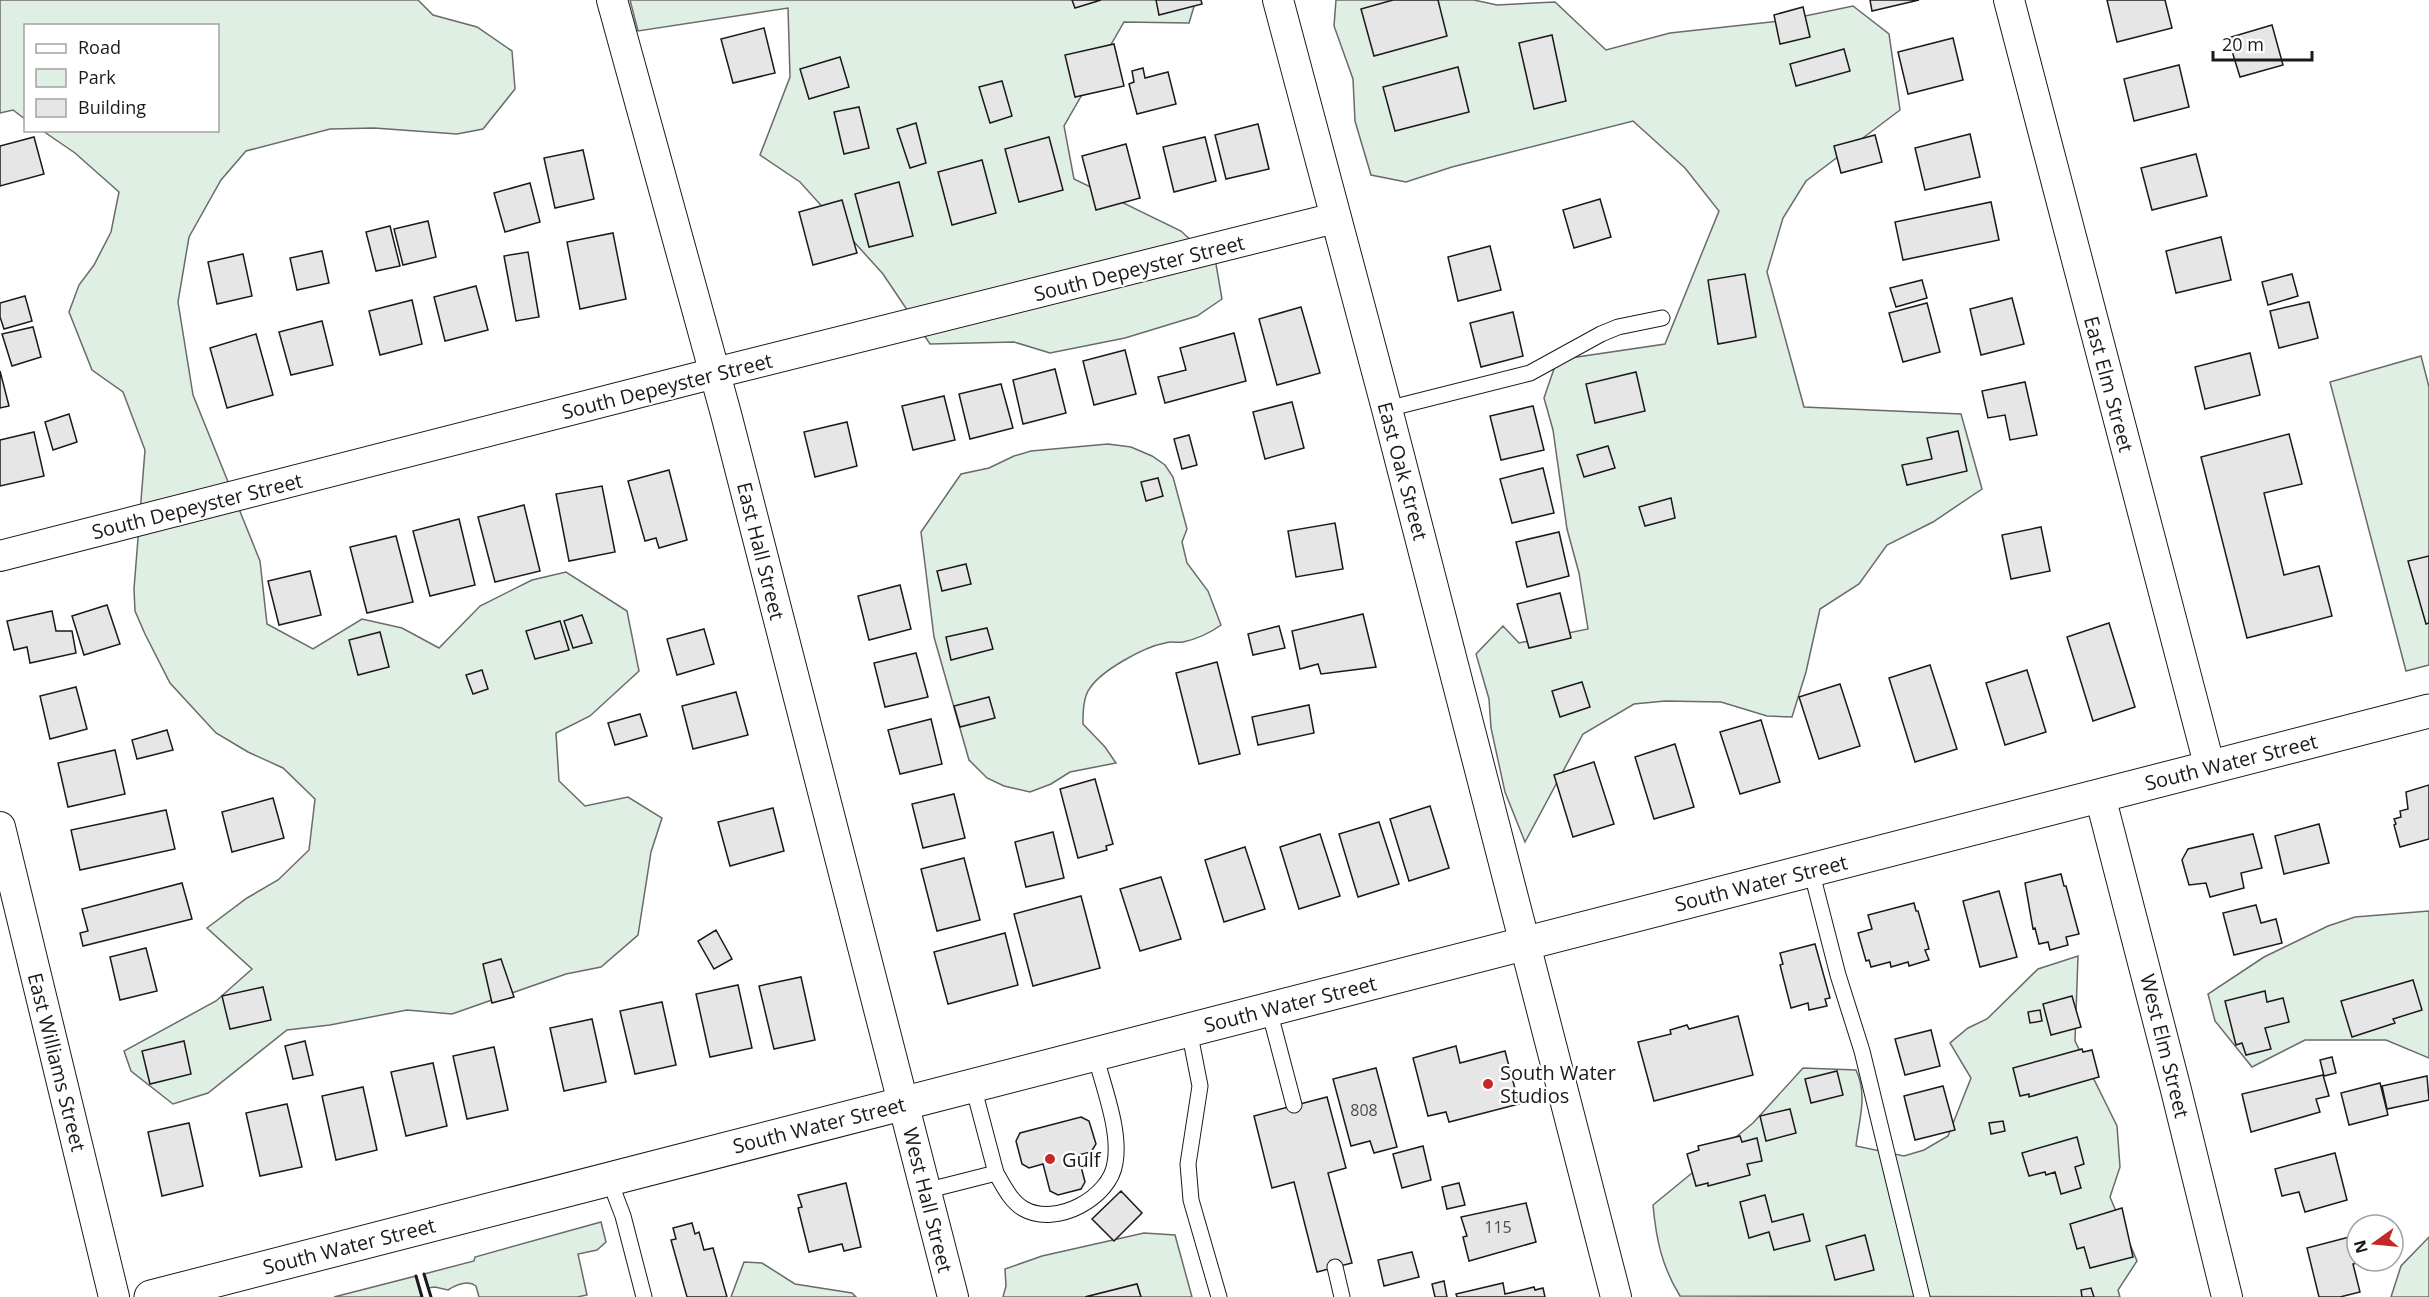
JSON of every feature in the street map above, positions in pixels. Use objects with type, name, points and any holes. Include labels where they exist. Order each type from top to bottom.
[{"type":"main road","name":"South Water Street","points":[[151,1297],[2429,711]]},
{"type":"street","name":"East Hall Street","points":[[612,0],[715,373],[904,1103]]},
{"type":"street","name":"East Oak Street","points":[[1278,0],[1387,409],[1616,1297]]},
{"type":"street","name":"East Elm Street","points":[[2009,0],[2210,768]]},
{"type":"street","name":"South Depeyster Street","points":[[0,556],[715,373],[1335,218]]},
{"type":"street","name":"West Elm Street","points":[[2100,796],[2227,1297]]},
{"type":"street","name":"East Williams Street","points":[[0,827],[114,1297]]},
{"type":"street","name":"West Hall Street","points":[[904,1103],[953,1297]]},
{"type":"lane","points":[[1387,409],[1530,373],[1601,334],[1618,327],[1662,318]]},
{"type":"lane","points":[[1811,870],[1838,975],[1862,1051],[1922,1297]]},
{"type":"lane","points":[[1269,1010],[1294,1105]]},
{"type":"lane","points":[[1189,1030],[1200,1086],[1188,1164],[1191,1200],[1219,1297]]},
{"type":"lane","points":[[973,1086],[996,1173],[1008,1193],[1024,1209],[1041,1215],[1065,1211],[1086,1204],[1100,1192],[1111,1180],[1115,1164],[1116,1148],[1113,1125],[1095,1054]]},
{"type":"lane","points":[[926,1191],[996,1173]]},
{"type":"lane","points":[[609,1179],[623,1216],[644,1297]]},
{"type":"lane","points":[[1335,1267],[1342,1297]]},
{"type":"green space","points":[[0,0],[418,0],[433,15],[477,27],[512,51],[515,89],[483,129],[457,134],[374,128],[330,129],[246,151],[221,180],[189,237],[178,302],[193,395],[260,561],[267,624],[313,649],[362,619],[402,628],[439,648],[480,606],[532,580],[566,572],[627,611],[639,671],[590,716],[556,733],[559,781],[585,806],[628,797],[662,818],[651,852],[638,935],[601,967],[566,974],[452,1014],[407,1010],[330,1025],[287,1030],[208,1093],[173,1104],[131,1071],[124,1051],[216,1001],[252,969],[207,928],[247,898],[278,880],[309,850],[315,799],[283,768],[248,752],[216,733],[170,683],[135,611],[134,589],[145,450],[123,392],[92,370],[69,312],[79,285],[94,265],[111,232],[119,192],[75,153],[44,132],[219,132],[219,24],[24,24],[24,118],[13,110],[0,113]]},
{"type":"green space","points":[[630,0],[1196,0],[1189,23],[1124,22],[1064,126],[1074,179],[1181,231],[1216,264],[1222,299],[1197,316],[1125,338],[1050,353],[1014,342],[930,344],[883,274],[800,182],[760,155],[790,77],[788,8],[638,31]]},
{"type":"green space","points":[[1336,0],[1474,0],[1497,5],[1555,2],[1606,50],[1670,33],[1781,21],[1853,6],[1889,34],[1900,110],[1806,181],[1783,218],[1767,272],[1804,407],[1961,414],[1982,489],[1933,522],[1887,545],[1859,584],[1820,609],[1806,672],[1792,717],[1767,716],[1721,702],[1665,701],[1634,704],[1583,734],[1525,842],[1505,792],[1491,728],[1489,699],[1476,654],[1503,626],[1519,643],[1588,629],[1579,573],[1567,529],[1553,430],[1544,398],[1557,360],[1665,344],[1719,211],[1685,168],[1633,121],[1452,167],[1406,182],[1371,175],[1355,121],[1353,79],[1334,26]]},
{"type":"green space","points":[[2421,356],[2429,387],[2429,665],[2406,671],[2330,382]]},
{"type":"green space","points":[[1108,444],[1131,447],[1152,456],[1165,465],[1173,477],[1187,529],[1182,542],[1187,563],[1208,591],[1221,625],[1193,639],[1156,645],[1135,654],[1113,667],[1090,688],[1083,710],[1083,724],[1105,747],[1116,763],[1070,772],[1051,784],[1030,792],[1004,786],[987,778],[969,760],[934,637],[921,532],[961,474],[989,468],[1031,451]]},
{"type":"green space","points":[[2429,911],[2429,1058],[2386,1040],[2305,1040],[2252,1067],[2215,1021],[2208,994],[2264,957],[2328,926],[2355,917]]},
{"type":"green space","points":[[2078,956],[2075,1041],[2117,1126],[2120,1167],[2110,1197],[2137,1261],[2118,1290],[2120,1297],[1680,1296],[1661,1252],[1653,1205],[1753,1123],[1803,1068],[1856,1070],[1860,1080],[1862,1098],[1856,1146],[1904,1156],[1924,1150],[1948,1136],[1971,1078],[1950,1043],[1968,1028],[1987,1019],[2038,969]]},
{"type":"green space","points":[[601,1222],[606,1242],[597,1250],[578,1254],[587,1295],[577,1297],[479,1297],[476,1286],[469,1283],[448,1290],[428,1288],[424,1274],[474,1261],[475,1257]]},
{"type":"green space","points":[[1144,1233],[1175,1235],[1192,1297],[1141,1297],[1137,1284],[1085,1297],[1003,1297],[1006,1286],[1005,1269],[1042,1256]]},
{"type":"green space","points":[[2429,1237],[2429,1297],[2391,1297],[2399,1273],[2405,1273],[2405,1262]]},
{"type":"green space","points":[[744,1262],[762,1263],[795,1284],[852,1293],[856,1297],[731,1297]]},
{"type":"green space","points":[[416,1276],[422,1297],[334,1297]]},
{"type":"building","points":[[1072,0],[1101,0],[1075,8]]},
{"type":"building","points":[[1156,0],[1201,0],[1202,4],[1159,15]]},
{"type":"building","points":[[1393,0],[1438,0],[1447,36],[1374,56],[1361,9]]},
{"type":"building","points":[[1870,0],[1919,0],[1872,11]]},
{"type":"building","points":[[2107,0],[2165,0],[2172,28],[2117,42]]},
{"type":"building","points":[[1803,7],[1810,37],[1780,44],[1774,15]]},
{"type":"building","points":[[2272,25],[2283,65],[2240,77],[2228,38]]},
{"type":"building","points":[[764,28],[775,73],[733,83],[721,39]]},
{"type":"building","points":[[1552,35],[1566,101],[1534,109],[1519,43]]},
{"type":"building","points":[[1953,38],[1963,80],[1908,94],[1898,52]]},
{"type":"building","points":[[1114,44],[1124,86],[1075,97],[1065,55]]},
{"type":"building","points":[[1844,49],[1850,71],[1796,86],[1790,64]]},
{"type":"building","points":[[840,57],[849,87],[809,99],[800,69]]},
{"type":"building","points":[[2179,65],[2189,107],[2134,121],[2124,79]]},
{"type":"building","points":[[1458,67],[1469,112],[1395,131],[1383,87]]},
{"type":"building","points":[[1143,68],[1145,78],[1168,72],[1176,104],[1137,114],[1129,84],[1134,82],[1132,71]]},
{"type":"building","points":[[1002,81],[1012,116],[990,123],[979,87]]},
{"type":"building","points":[[859,107],[869,148],[844,154],[834,112]]},
{"type":"building","points":[[916,123],[926,163],[910,168],[897,129]]},
{"type":"building","points":[[1258,124],[1269,169],[1226,179],[1215,135]]},
{"type":"building","points":[[1970,134],[1980,177],[1925,190],[1915,148]]},
{"type":"building","points":[[1875,135],[1882,162],[1841,173],[1834,146]]},
{"type":"building","points":[[34,137],[44,174],[0,186],[0,146]]},
{"type":"building","points":[[1049,137],[1063,190],[1019,202],[1005,149]]},
{"type":"building","points":[[1205,137],[1216,181],[1174,192],[1163,147]]},
{"type":"building","points":[[1126,144],[1140,198],[1096,210],[1082,156]]},
{"type":"building","points":[[583,150],[594,199],[555,208],[544,158]]},
{"type":"building","points":[[2196,154],[2207,196],[2152,210],[2141,168]]},
{"type":"building","points":[[982,160],[996,213],[952,225],[938,172]]},
{"type":"building","points":[[899,182],[913,236],[869,247],[855,194]]},
{"type":"building","points":[[530,183],[540,222],[505,232],[494,193]]},
{"type":"building","points":[[1600,199],[1611,237],[1574,248],[1563,210]]},
{"type":"building","points":[[842,200],[857,253],[813,265],[799,212]]},
{"type":"building","points":[[1991,202],[1999,240],[1903,260],[1895,222]]},
{"type":"building","points":[[428,221],[436,257],[403,265],[394,229]]},
{"type":"building","points":[[390,226],[400,266],[376,271],[366,232]]},
{"type":"building","points":[[613,233],[626,299],[580,309],[567,242]]},
{"type":"building","points":[[2221,237],[2231,280],[2176,293],[2166,251]]},
{"type":"building","points":[[1490,246],[1501,290],[1458,301],[1448,257]]},
{"type":"building","points":[[322,251],[329,283],[297,290],[290,258]]},
{"type":"building","points":[[528,252],[539,317],[516,321],[504,256]]},
{"type":"building","points":[[243,254],[252,296],[217,304],[208,262]]},
{"type":"building","points":[[1745,274],[1756,337],[1718,344],[1708,280]]},
{"type":"building","points":[[2292,274],[2298,296],[2268,305],[2262,282]]},
{"type":"building","points":[[1922,280],[1927,298],[1896,307],[1890,288]]},
{"type":"building","points":[[476,286],[488,330],[445,341],[434,297]]},
{"type":"building","points":[[25,296],[32,321],[4,329],[0,317],[0,303]]},
{"type":"building","points":[[2012,298],[2024,344],[1981,355],[1970,309]]},
{"type":"building","points":[[412,300],[422,344],[380,355],[369,311]]},
{"type":"building","points":[[2309,302],[2318,338],[2279,348],[2270,311]]},
{"type":"building","points":[[1927,303],[1940,352],[1903,362],[1889,313]]},
{"type":"building","points":[[1301,307],[1320,373],[1277,385],[1259,319]]},
{"type":"building","points":[[1513,312],[1523,356],[1481,367],[1470,323]]},
{"type":"building","points":[[322,321],[333,365],[291,375],[279,332]]},
{"type":"building","points":[[33,327],[41,357],[12,366],[2,334]]},
{"type":"building","points":[[1234,333],[1246,381],[1165,403],[1158,377],[1186,370],[1180,348]]},
{"type":"building","points":[[256,334],[273,395],[227,408],[210,348]]},
{"type":"building","points":[[1125,350],[1136,394],[1094,405],[1083,361]]},
{"type":"building","points":[[2250,353],[2260,395],[2205,409],[2195,367]]},
{"type":"building","points":[[1055,369],[1066,413],[1023,424],[1013,380]]},
{"type":"building","points":[[0,371],[9,406],[0,408]]},
{"type":"building","points":[[1636,372],[1645,411],[1595,423],[1586,384]]},
{"type":"building","points":[[2025,382],[2037,435],[2010,440],[2005,415],[1988,418],[1982,391]]},
{"type":"building","points":[[1001,384],[1013,428],[970,439],[959,394]]},
{"type":"building","points":[[944,396],[955,440],[913,450],[902,406]]},
{"type":"building","points":[[1292,402],[1304,448],[1265,459],[1253,412]]},
{"type":"building","points":[[1533,406],[1544,450],[1501,460],[1490,416]]},
{"type":"building","points":[[69,414],[77,442],[53,450],[45,422]]},
{"type":"building","points":[[847,422],[857,466],[815,477],[804,432]]},
{"type":"building","points":[[1958,431],[1967,471],[1907,485],[1902,465],[1932,459],[1927,438]]},
{"type":"building","points":[[34,432],[44,476],[0,486],[0,440]]},
{"type":"building","points":[[2289,434],[2302,484],[2264,493],[2284,575],[2319,566],[2332,616],[2247,638],[2201,457]]},
{"type":"building","points":[[1189,435],[1197,465],[1182,469],[1174,439]]},
{"type":"building","points":[[1608,446],[1615,468],[1584,477],[1577,455]]},
{"type":"building","points":[[1543,468],[1554,513],[1512,523],[1500,479]]},
{"type":"building","points":[[669,470],[687,540],[659,548],[656,538],[645,541],[628,481]]},
{"type":"building","points":[[1158,478],[1163,496],[1146,501],[1141,482]]},
{"type":"building","points":[[602,486],[615,552],[569,561],[556,494]]},
{"type":"building","points":[[1671,498],[1675,518],[1645,526],[1639,507]]},
{"type":"building","points":[[524,505],[540,571],[495,582],[478,517]]},
{"type":"building","points":[[459,519],[475,585],[430,596],[413,531]]},
{"type":"building","points":[[1335,523],[1343,569],[1296,577],[1288,531]]},
{"type":"building","points":[[2041,527],[2050,571],[2011,579],[2002,535]]},
{"type":"building","points":[[1559,532],[1569,576],[1527,587],[1516,542]]},
{"type":"building","points":[[396,536],[413,602],[367,613],[350,547]]},
{"type":"building","points":[[2429,556],[2429,623],[2426,624],[2408,561]]},
{"type":"building","points":[[966,564],[971,584],[942,591],[937,571]]},
{"type":"building","points":[[310,571],[321,615],[279,625],[268,581]]},
{"type":"building","points":[[900,585],[911,629],[869,640],[858,596]]},
{"type":"building","points":[[1560,593],[1571,638],[1529,648],[1517,604]]},
{"type":"building","points":[[107,605],[120,644],[84,655],[72,616]]},
{"type":"building","points":[[52,611],[56,631],[72,631],[76,653],[30,663],[27,647],[14,650],[7,621]]},
{"type":"building","points":[[1363,614],[1376,667],[1321,674],[1318,664],[1300,669],[1292,631]]},
{"type":"building","points":[[582,615],[592,643],[573,648],[564,621]]},
{"type":"building","points":[[560,621],[569,650],[535,659],[526,631]]},
{"type":"building","points":[[2109,623],[2135,707],[2093,721],[2067,637]]},
{"type":"building","points":[[1279,626],[1285,648],[1253,655],[1248,634]]},
{"type":"building","points":[[987,628],[993,649],[951,660],[946,637]]},
{"type":"building","points":[[704,629],[714,664],[677,675],[667,639]]},
{"type":"building","points":[[380,632],[389,667],[358,675],[349,640]]},
{"type":"building","points":[[916,653],[928,697],[885,707],[874,663]]},
{"type":"building","points":[[1217,662],[1240,754],[1199,764],[1176,673]]},
{"type":"building","points":[[1930,665],[1957,749],[1915,762],[1889,678]]},
{"type":"building","points":[[482,670],[488,689],[473,694],[466,675]]},
{"type":"building","points":[[2027,670],[2046,732],[2005,745],[1986,683]]},
{"type":"building","points":[[1582,682],[1590,707],[1560,717],[1552,691]]},
{"type":"building","points":[[1840,684],[1860,746],[1819,759],[1799,697]]},
{"type":"building","points":[[76,687],[87,729],[50,739],[40,696]]},
{"type":"building","points":[[736,692],[748,735],[693,749],[682,706]]},
{"type":"building","points":[[989,697],[995,718],[960,727],[954,706]]},
{"type":"building","points":[[1309,705],[1314,733],[1258,745],[1252,717]]},
{"type":"building","points":[[640,714],[647,736],[615,745],[608,723]]},
{"type":"building","points":[[931,719],[942,764],[900,774],[888,730]]},
{"type":"building","points":[[1761,720],[1780,782],[1740,794],[1720,732]]},
{"type":"building","points":[[167,730],[173,750],[137,759],[132,740]]},
{"type":"building","points":[[1675,744],[1694,807],[1654,819],[1635,757]]},
{"type":"building","points":[[115,750],[125,794],[68,807],[58,763]]},
{"type":"building","points":[[1594,762],[1614,824],[1573,837],[1554,775]]},
{"type":"building","points":[[1095,779],[1113,844],[1106,846],[1107,850],[1078,858],[1060,789]]},
{"type":"building","points":[[2429,785],[2429,839],[2400,847],[2394,819],[2401,817],[2400,811],[2408,809],[2406,792]]},
{"type":"building","points":[[954,794],[965,838],[923,848],[912,804]]},
{"type":"building","points":[[273,798],[284,838],[232,852],[222,812]]},
{"type":"building","points":[[1430,806],[1449,868],[1409,881],[1390,819]]},
{"type":"building","points":[[773,808],[784,851],[730,866],[718,822]]},
{"type":"building","points":[[166,810],[175,849],[80,870],[71,830]]},
{"type":"building","points":[[1379,822],[1399,884],[1358,897],[1339,834]]},
{"type":"building","points":[[2319,824],[2329,863],[2284,874],[2275,836]]},
{"type":"building","points":[[1053,832],[1064,878],[1026,887],[1015,842]]},
{"type":"building","points":[[1320,834],[1340,896],[1299,909],[1280,847]]},
{"type":"building","points":[[2253,834],[2262,868],[2241,873],[2244,888],[2210,897],[2206,883],[2189,885],[2182,860],[2188,849]]},
{"type":"building","points":[[1245,847],[1265,909],[1224,922],[1205,860]]},
{"type":"building","points":[[964,858],[980,920],[937,931],[921,869]]},
{"type":"building","points":[[2061,874],[2079,934],[2066,937],[2068,945],[2050,950],[2048,942],[2039,944],[2035,928],[2033,929],[2025,883]]},
{"type":"building","points":[[1161,877],[1181,939],[1140,951],[1120,889]]},
{"type":"building","points":[[182,883],[192,919],[83,946],[80,933],[88,931],[82,909]]},
{"type":"building","points":[[1999,891],[2017,957],[1980,967],[1963,901]]},
{"type":"building","points":[[1081,896],[1100,968],[1033,986],[1014,914]]},
{"type":"building","points":[[1914,903],[1929,949],[1925,950],[1929,960],[1909,966],[1908,962],[1891,967],[1890,962],[1871,967],[1869,960],[1866,961],[1858,933],[1872,929],[1868,915]]},
{"type":"building","points":[[2256,905],[2261,923],[2276,919],[2282,943],[2234,955],[2223,913]]},
{"type":"building","points":[[716,930],[732,959],[714,969],[698,941]]},
{"type":"building","points":[[1005,933],[1018,985],[948,1004],[934,952]]},
{"type":"building","points":[[1815,944],[1830,998],[1825,999],[1827,1006],[1809,1010],[1808,1003],[1791,1008],[1780,965],[1783,964],[1780,953]]},
{"type":"building","points":[[146,948],[157,991],[120,1000],[110,957]]},
{"type":"building","points":[[501,959],[514,997],[492,1003],[483,964]]},
{"type":"building","points":[[801,977],[815,1040],[774,1049],[759,986]]},
{"type":"building","points":[[2413,980],[2422,1010],[2393,1019],[2395,1023],[2352,1037],[2341,1001]]},
{"type":"building","points":[[738,985],[752,1048],[710,1057],[696,994]]},
{"type":"building","points":[[263,987],[271,1020],[230,1029],[222,996]]},
{"type":"building","points":[[2265,991],[2267,1002],[2283,998],[2289,1022],[2265,1028],[2271,1049],[2246,1055],[2242,1043],[2236,1045],[2225,1001]]},
{"type":"building","points":[[2072,996],[2081,1027],[2051,1035],[2043,1004]]},
{"type":"building","points":[[662,1002],[676,1065],[635,1074],[620,1011]]},
{"type":"building","points":[[2040,1010],[2042,1021],[2030,1023],[2028,1012]]},
{"type":"building","points":[[1738,1016],[1753,1075],[1654,1101],[1638,1042],[1671,1034],[1670,1030],[1687,1025],[1689,1029]]},
{"type":"building","points":[[592,1019],[606,1082],[564,1091],[550,1028]]},
{"type":"building","points":[[1931,1030],[1940,1066],[1905,1075],[1895,1039]]},
{"type":"building","points":[[184,1041],[191,1074],[150,1084],[142,1051]]},
{"type":"building","points":[[305,1041],[313,1075],[293,1079],[285,1046]]},
{"type":"building","points":[[1456,1046],[1460,1063],[1505,1051],[1519,1104],[1449,1122],[1446,1112],[1428,1116],[1413,1058]]},
{"type":"building","points":[[494,1047],[508,1110],[467,1119],[453,1056]]},
{"type":"building","points":[[2082,1049],[2083,1052],[2092,1050],[2099,1077],[2029,1097],[2029,1094],[2020,1096],[2013,1068]]},
{"type":"building","points":[[2332,1057],[2336,1073],[2324,1076],[2320,1060]]},
{"type":"building","points":[[433,1063],[447,1126],[406,1136],[391,1072]]},
{"type":"building","points":[[1376,1068],[1397,1147],[1374,1153],[1370,1141],[1351,1146],[1333,1079]]},
{"type":"building","points":[[1837,1071],[1843,1095],[1811,1103],[1805,1079]]},
{"type":"building","points":[[2323,1075],[2329,1096],[2316,1099],[2320,1112],[2251,1132],[2242,1094]]},
{"type":"building","points":[[2427,1076],[2429,1100],[2387,1109],[2382,1086]]},
{"type":"building","points":[[2380,1083],[2388,1115],[2349,1125],[2341,1093]]},
{"type":"building","points":[[1943,1086],[1955,1130],[1915,1140],[1904,1096]]},
{"type":"building","points":[[363,1087],[377,1150],[336,1160],[322,1096]]},
{"type":"building","points":[[1327,1097],[1346,1168],[1328,1173],[1352,1263],[1317,1272],[1294,1182],[1272,1188],[1254,1116]]},
{"type":"building","points":[[287,1104],[302,1167],[260,1176],[246,1113]]},
{"type":"building","points":[[1790,1109],[1796,1133],[1766,1141],[1760,1116]]},
{"type":"building","name":"Gulf","points":[[1081,1117],[1089,1121],[1096,1144],[1091,1152],[1078,1155],[1085,1182],[1081,1189],[1058,1195],[1050,1191],[1043,1164],[1029,1168],[1022,1164],[1016,1141],[1020,1133]]},
{"type":"building","points":[[2003,1121],[2005,1131],[1991,1134],[1989,1123]]},
{"type":"building","points":[[189,1123],[203,1186],[162,1196],[148,1132]]},
{"type":"building","points":[[1740,1136],[1742,1142],[1757,1138],[1762,1161],[1747,1164],[1750,1175],[1708,1186],[1708,1183],[1696,1186],[1687,1154],[1699,1150],[1698,1146]]},
{"type":"building","points":[[2077,1137],[2084,1164],[2075,1167],[2081,1188],[2061,1194],[2055,1172],[2029,1176],[2022,1153]]},
{"type":"building","points":[[1423,1146],[1431,1180],[1402,1188],[1393,1154]]},
{"type":"building","points":[[2335,1153],[2347,1200],[2305,1212],[2299,1192],[2282,1196],[2275,1169]]},
{"type":"building","points":[[846,1183],[861,1247],[844,1251],[842,1244],[809,1252],[798,1208],[802,1207],[798,1195]]},
{"type":"building","points":[[1459,1183],[1465,1205],[1447,1209],[1442,1187]]},
{"type":"building","points":[[1121,1191],[1142,1213],[1114,1241],[1092,1219]]},
{"type":"building","points":[[1765,1195],[1772,1222],[1803,1214],[1810,1241],[1774,1250],[1769,1232],[1749,1238],[1740,1202]]},
{"type":"building","points":[[1526,1203],[1536,1242],[1469,1261],[1463,1237],[1467,1236],[1461,1217]]},
{"type":"building","points":[[2122,1208],[2133,1257],[2090,1268],[2084,1247],[2077,1249],[2070,1224]]},
{"type":"building","points":[[692,1223],[695,1234],[699,1232],[704,1250],[713,1248],[727,1297],[687,1297],[671,1240],[676,1239],[673,1228]]},
{"type":"building","points":[[1865,1235],[1874,1270],[1835,1280],[1826,1246]]},
{"type":"building","points":[[2345,1238],[2345,1273],[2355,1273],[2360,1292],[2340,1297],[2319,1297],[2307,1248]]},
{"type":"building","points":[[1412,1252],[1419,1277],[1384,1286],[1378,1260]]},
{"type":"building","points":[[1444,1281],[1447,1297],[1435,1297],[1432,1284]]},
{"type":"building","points":[[1503,1283],[1505,1294],[1534,1287],[1535,1290],[1543,1288],[1545,1297],[1457,1297],[1456,1294]]},
{"type":"building","points":[[1137,1284],[1141,1297],[1085,1297]]},
{"type":"building","points":[[2091,1288],[2094,1297],[2082,1297],[2081,1290]]},
{"type":"wall","points":[[424,1274],[431,1297]]},
{"type":"wall","points":[[416,1276],[422,1297]]},
{"type":"place","name":"South Water Studios","points":[[1488,1084]]},
{"type":"place","name":"Gulf","points":[[1050,1159]]}]
